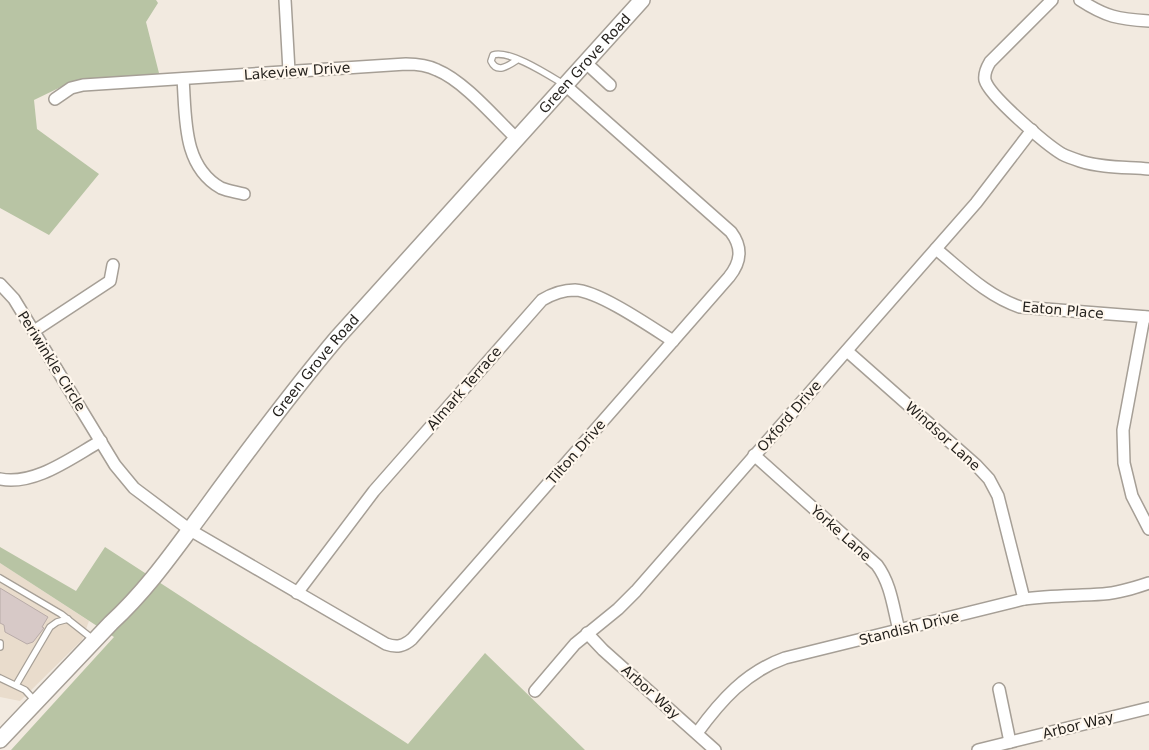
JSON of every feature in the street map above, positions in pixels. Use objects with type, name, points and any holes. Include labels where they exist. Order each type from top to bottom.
[{"type":"street","points":[[284,0],[289,71]]},
{"type":"street","name":"Green Grove Road","points":[[0,740],[157,575],[301,381],[337,338],[642,0]]},
{"type":"street","points":[[1052,0],[990,62],[985,74],[985,80],[993,95],[1032,130],[1064,155],[1099,165],[1149,169]]},
{"type":"street","points":[[1080,0],[1108,16],[1149,21]]},
{"type":"street","points":[[585,62],[610,85]]},
{"type":"street","name":"Lakeview Drive","points":[[55,99],[70,88],[83,85],[406,64],[428,66],[443,72],[516,138]]},
{"type":"street","points":[[183,79],[187,139],[194,159],[208,178],[216,184],[224,189],[244,194]]},
{"type":"street","name":"Tilton Drive","points":[[190,530],[386,644],[399,646],[406,644],[419,632],[735,269],[740,254],[736,238],[731,232],[565,85]]},
{"type":"street","name":"Oxford Drive","points":[[535,691],[575,644],[618,610],[976,203],[1032,130]]},
{"type":"street","name":"Eaton Place","points":[[936,249],[989,292],[1006,302],[1020,307],[1146,317]]},
{"type":"street","points":[[34,331],[110,281],[113,265]]},
{"type":"street","name":"Periwinkle Circle","points":[[0,284],[14,299],[115,465],[134,488],[190,530]]},
{"type":"street","name":"Almark Terrace","points":[[298,593],[374,491],[542,300],[562,291],[573,290],[592,294],[673,341]]},
{"type":"street","points":[[1146,317],[1123,430],[1124,462],[1132,496],[1149,529]]},
{"type":"street","name":"Windsor Lane","points":[[847,351],[976,465],[989,479],[1001,504],[1024,599]]},
{"type":"street","points":[[0,479],[20,479],[50,470],[101,441]]},
{"type":"street","name":"Yorke Lane","points":[[754,455],[877,565],[890,589],[899,630]]},
{"type":"street","name":"Standish Drive","points":[[697,733],[734,688],[764,667],[786,658],[1024,599],[1108,593],[1149,583]]},
{"type":"street","name":"Arbor Way","points":[[587,633],[715,750]]},
{"type":"street","points":[[999,689],[1010,742]]},
{"type":"street","name":"Arbor Way","points":[[978,750],[1149,708]]},
{"type":"lane","points":[[517,60],[530,65],[565,85]]},
{"type":"lane","points":[[0,578],[68,619],[95,640]]},
{"type":"lane","points":[[16,685],[50,627],[57,622],[68,619]]},
{"type":"lane","points":[[0,678],[25,690],[36,702]]},
{"type":"shaded area","points":[[0,563],[89,621],[82,640],[20,701],[0,697]]},
{"type":"green space","points":[[0,0],[156,0],[158,3],[146,22],[160,77],[65,85],[34,100],[37,129],[99,174],[49,235],[0,208]]},
{"type":"green space","points":[[0,547],[76,591],[105,547],[408,744],[485,653],[585,750],[11,750],[114,637],[0,563]]},
{"type":"building","points":[[0,588],[48,617],[42,627],[44,628],[33,642],[27,644],[5,632],[4,625],[0,623]]}]
